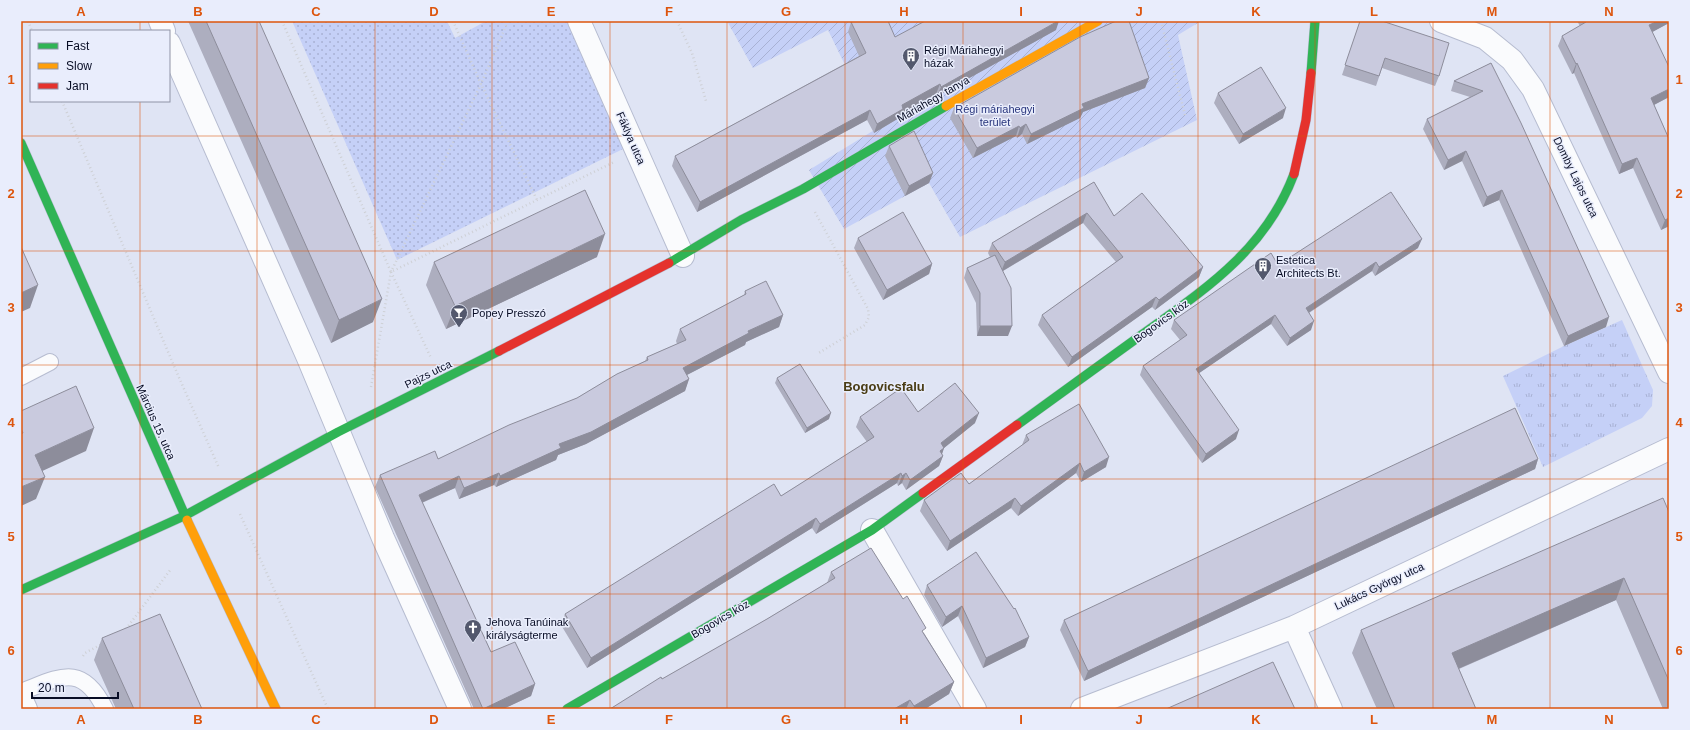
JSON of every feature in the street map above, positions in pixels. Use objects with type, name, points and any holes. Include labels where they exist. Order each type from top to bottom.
[{"type":"street","name":"Fáklya utca","points":[[580,21],[683,256]]},
{"type":"street","name":"Máriahegy tanya","points":[[683,256],[741,220],[802,189],[982,85],[1098,21]]},
{"type":"street","name":"Bogovics köz","points":[[567,709],[872,530],[1213,283],[1249,249],[1276,213],[1294,174],[1303,132],[1316,21]]},
{"type":"street","name":"Domby Lajos utca","points":[[1441,21],[1486,38],[1512,60],[1533,89],[1669,372]]},
{"type":"street","points":[[170,44],[308,358],[383,538],[460,709]]},
{"type":"street","name":"Március 15. utca","points":[[21,143],[184,516],[276,709]]},
{"type":"street","name":"Pajzs utca","points":[[21,590],[184,516],[338,432],[442,381],[683,256]]},
{"type":"street","name":"Lukács György utca","points":[[1082,709],[1294,627],[1669,449]]},
{"type":"street","points":[[872,530],[975,709]]},
{"type":"street","points":[[1294,627],[1332,709]]},
{"type":"street","points":[[21,698],[26,709]]},
{"type":"lane","points":[[21,377],[50,362]]},
{"type":"lane","points":[[21,692],[58,678],[71,676],[83,680],[95,691],[105,709]]},
{"type":"path","points":[[282,21],[391,272],[442,381]]},
{"type":"path","points":[[453,21],[481,84],[537,200]]},
{"type":"path","points":[[365,418],[391,272],[481,84],[508,21]]},
{"type":"path","points":[[677,21],[692,52],[706,101]]},
{"type":"path","points":[[1161,21],[1185,115]]},
{"type":"path","points":[[62,102],[177,373],[328,709]]},
{"type":"path","points":[[391,272],[637,151]]},
{"type":"path","points":[[802,189],[868,309],[869,317],[864,325],[817,354]]},
{"type":"path","points":[[122,634],[171,569]]},
{"type":"path","points":[[71,676],[85,653],[104,643]]},
{"type":"green space","points":[[292,21],[447,21],[455,38],[486,21],[568,21],[625,148],[397,260]]},
{"type":"green space","name":"Régi máriahegyi terület","points":[[727,21],[1201,21],[1178,35],[1197,120],[960,237],[929,183],[844,229],[809,170],[876,129],[828,30],[753,68]]},
{"type":"green space","points":[[1622,320],[1653,390],[1652,406],[1642,418],[1543,467],[1503,376]]},
{"type":"building","points":[[206,21],[259,21],[382,299],[339,320]]},
{"type":"building","points":[[888,21],[895,37],[925,21],[1058,21],[941,87],[940,84],[902,105],[903,109],[877,124],[870,110],[700,202],[675,156],[866,53],[851,22]]},
{"type":"building","points":[[1116,21],[1129,21],[1149,78],[1082,104],[1084,108],[1031,134],[1026,124],[1020,128],[1019,126],[977,148],[954,108],[1080,37]]},
{"type":"building","points":[[1360,21],[1382,21],[1449,43],[1439,76],[1385,58],[1379,76],[1345,65]]},
{"type":"building","points":[[1586,21],[1658,21],[1649,25],[1669,67],[1669,89],[1651,98],[1669,139],[1669,218],[1665,220],[1637,158],[1622,164],[1577,63],[1576,64],[1562,36]]},
{"type":"building","points":[[1491,63],[1521,123],[1609,317],[1568,336],[1502,190],[1487,197],[1466,151],[1448,160],[1427,119],[1483,91],[1454,81]]},
{"type":"building","points":[[1261,67],[1286,108],[1243,134],[1218,93]]},
{"type":"building","points":[[914,131],[933,173],[909,186],[889,146]]},
{"type":"building","points":[[1094,182],[1114,216],[1142,193],[1203,267],[1159,300],[1156,297],[1072,357],[1042,315],[1123,257],[1087,213],[1005,262],[992,243]]},
{"type":"building","points":[[585,190],[605,234],[455,306],[434,262]]},
{"type":"building","points":[[1391,192],[1422,239],[1379,267],[1376,262],[1306,308],[1314,321],[1290,338],[1275,315],[1196,369],[1239,430],[1206,454],[1143,366],[1187,335],[1174,320],[1271,253],[1278,265]]},
{"type":"building","points":[[903,212],[932,264],[887,290],[858,238]]},
{"type":"building","points":[[21,247],[38,285],[21,293]]},
{"type":"building","points":[[995,255],[1011,288],[1012,326],[980,326],[980,293],[967,268]]},
{"type":"building","points":[[766,281],[783,315],[748,331],[749,333],[683,368],[689,379],[591,432],[559,444],[561,448],[500,476],[499,473],[464,488],[459,476],[419,495],[491,652],[515,642],[535,684],[483,709],[380,475],[435,451],[438,459],[509,425],[577,398],[617,374],[648,360],[647,357],[686,340],[680,329],[746,294],[745,291]]},
{"type":"building","points":[[800,364],[831,413],[807,428],[777,378]]},
{"type":"building","points":[[955,383],[979,413],[941,443],[944,448],[940,451],[943,456],[910,480],[906,473],[902,476],[901,473],[820,524],[816,518],[591,658],[565,614],[774,484],[781,496],[874,437],[860,417],[901,388],[918,412]]},
{"type":"building","points":[[76,386],[94,428],[35,455],[45,477],[21,487],[21,434],[23,433],[21,429],[21,411]]},
{"type":"building","points":[[1079,404],[1109,457],[1084,472],[1080,463],[1021,506],[1015,498],[950,541],[924,500],[961,473],[969,484],[1029,440],[1026,435]]},
{"type":"building","points":[[1515,408],[1538,459],[1088,671],[1064,620]]},
{"type":"building","points":[[1663,498],[1669,512],[1669,681],[1624,578],[1452,653],[1476,709],[1395,709],[1361,630]]},
{"type":"building","points":[[871,548],[903,599],[907,596],[926,628],[922,631],[954,682],[914,706],[910,700],[894,709],[610,709],[661,677],[662,679],[835,578],[831,572]]},
{"type":"building","points":[[976,552],[1014,609],[1015,608],[1029,637],[986,658],[962,606],[946,617],[927,585]]},
{"type":"building","points":[[160,614],[202,709],[134,709],[102,638]]},
{"type":"building","points":[[1273,662],[1295,709],[1166,709]]},
{"type":"traffic: fast","points":[[1311,73],[1315,21]]},
{"type":"traffic: fast","points":[[669,263],[741,220],[803,189],[946,106]]},
{"type":"traffic: fast","points":[[21,143],[187,520]]},
{"type":"traffic: fast","points":[[1017,425],[1187,302],[1230,267],[1267,225],[1282,201],[1294,174]]},
{"type":"traffic: fast","points":[[21,590],[184,516],[338,432],[499,351]]},
{"type":"traffic: fast","points":[[567,709],[872,530],[923,493]]},
{"type":"traffic: slow","points":[[946,106],[1098,21]]},
{"type":"traffic: slow","points":[[187,520],[276,709]]},
{"type":"traffic: jam","points":[[1294,174],[1306,120],[1311,73]]},
{"type":"traffic: jam","points":[[499,351],[669,263]]},
{"type":"traffic: jam","points":[[923,493],[1017,425]]},
{"type":"place","name":"Régi Máriahegyi házak","points":[[911,71]]},
{"type":"place","name":"Estetica Architects Bt.","points":[[1263,281]]},
{"type":"place","name":"Popey Presszó","points":[[459,328]]},
{"type":"place","name":"Jehova Tanúinak királyságterme","points":[[473,643]]},
{"type":"district","name":"Bogovicsfalu","points":[[884,386]]}]
